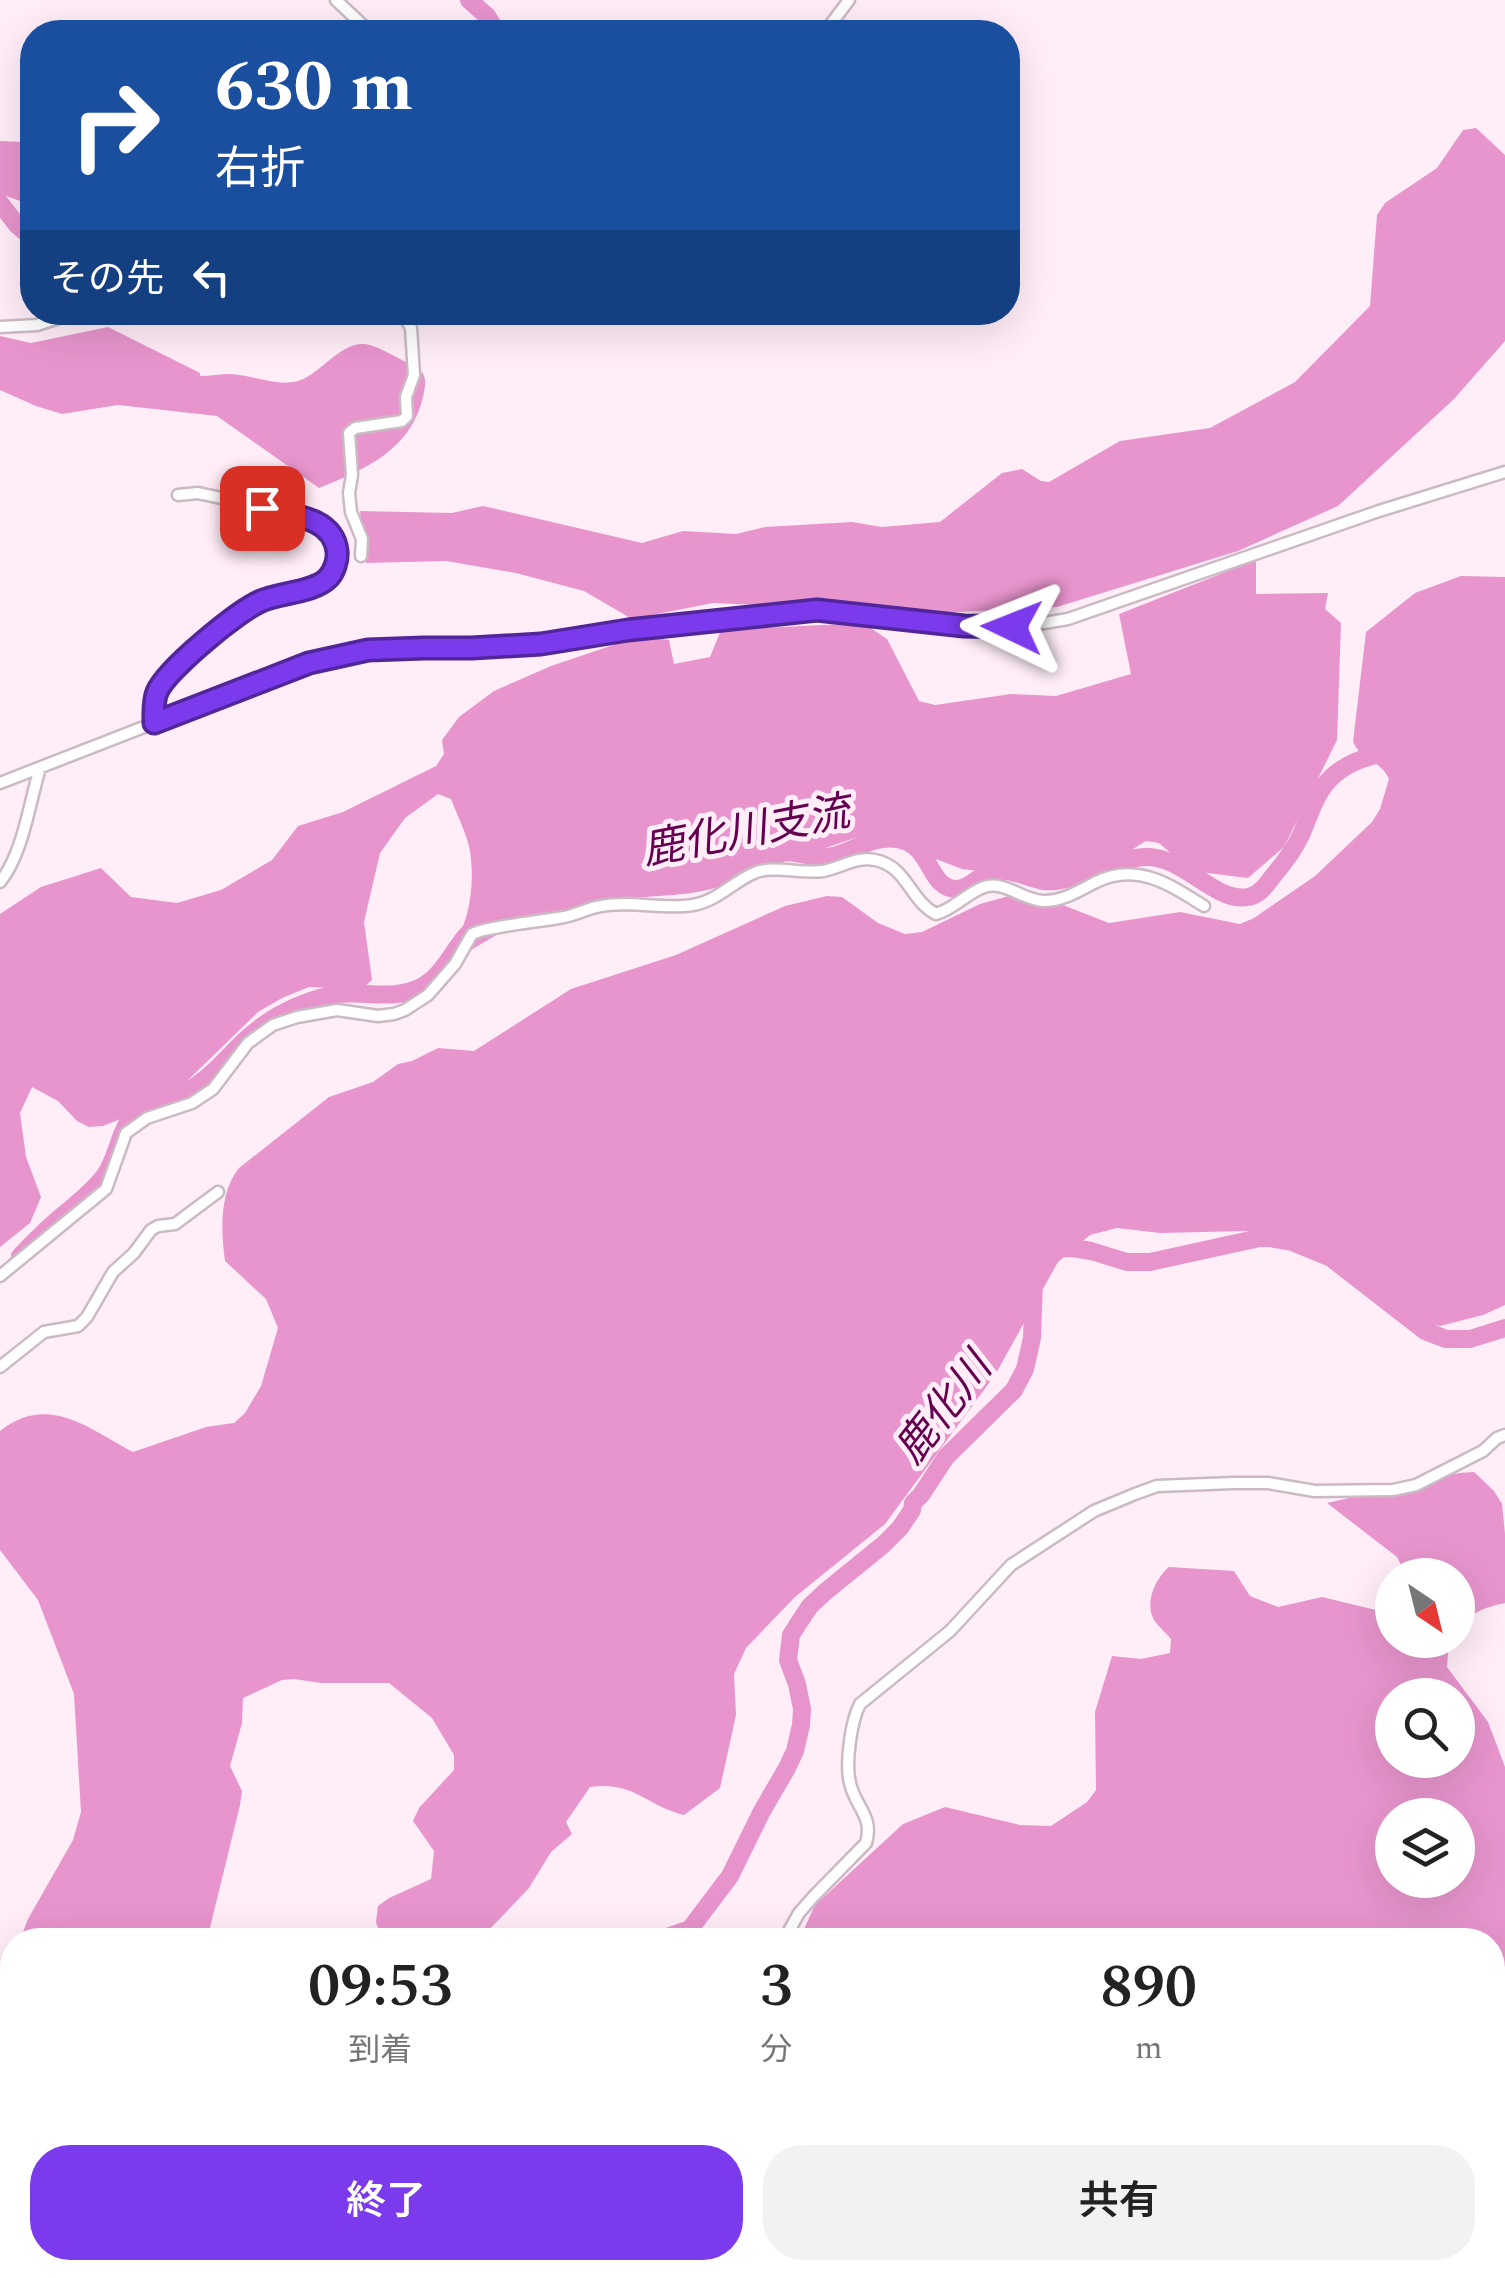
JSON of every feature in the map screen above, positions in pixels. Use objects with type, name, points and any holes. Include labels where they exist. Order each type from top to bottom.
[{"type":"street","points":[[336,0],[357,20]]},
{"type":"street","points":[[0,327],[36,325]]},
{"type":"street","points":[[361,556],[362,539],[351,512],[349,493],[349,433],[355,428],[402,422],[407,416],[406,397],[414,376],[409,325]]},
{"type":"street","points":[[0,783],[309,663],[368,650],[541,644],[628,630],[817,610],[992,628],[1068,619],[1379,511],[1505,472]]},
{"type":"street","points":[[154,723],[160,687],[214,634],[263,600],[324,582],[337,558],[332,535],[316,522],[198,493],[178,495]]},
{"type":"street","points":[[0,882],[17,851],[40,768]]},
{"type":"street","points":[[0,1276],[106,1189],[126,1133],[147,1118],[192,1103],[213,1089],[248,1042],[273,1025],[296,1017],[336,1010],[378,1016],[404,1010],[428,995],[455,964],[472,934],[480,931],[601,906],[699,904],[755,872],[826,870],[860,859],[891,864],[927,909],[936,914],[990,885],[1044,900],[1068,897],[1112,874],[1126,872],[1161,881],[1204,906]]},
{"type":"street","points":[[0,1366],[44,1332],[78,1326],[114,1272],[151,1230],[175,1224],[218,1192]]},
{"type":"street","points":[[791,1928],[814,1896],[866,1843],[869,1834],[868,1820],[850,1787],[848,1772],[855,1713],[860,1704],[950,1631],[1011,1565],[1094,1511],[1157,1486],[1268,1482],[1315,1491],[1393,1490],[1416,1485],[1483,1452],[1505,1435]]},
{"type":"shaded area","points":[[1476,128],[1505,155],[1505,341],[1454,399],[1338,506],[1238,551],[1057,607],[939,613],[713,603],[632,619],[584,591],[516,573],[446,561],[366,563],[360,511],[452,513],[483,506],[642,543],[683,531],[736,534],[765,527],[852,522],[882,527],[940,522],[1002,473],[1022,469],[1049,482],[1120,441],[1210,428],[1295,382],[1370,306],[1377,215],[1385,203],[1437,168],[1463,130]]},
{"type":"shaded area","points":[[0,141],[20,142],[20,201],[0,194]]},
{"type":"shaded area","points":[[108,327],[200,376],[230,374],[282,383],[306,377],[346,348],[369,345],[421,371],[425,379],[423,397],[417,415],[397,444],[369,465],[319,488],[217,416],[118,405],[62,414],[0,390],[0,336],[31,343]]},
{"type":"shaded area","points":[[1256,560],[1256,594],[1328,593],[1325,609],[1341,623],[1337,740],[1284,847],[1248,878],[1191,871],[1159,843],[1146,841],[1076,884],[962,869],[936,859],[902,835],[873,832],[730,880],[614,885],[527,917],[464,954],[450,951],[469,903],[470,851],[451,799],[438,794],[405,818],[380,853],[364,922],[372,980],[362,989],[309,987],[282,998],[258,1012],[183,1085],[143,1110],[103,1126],[89,1127],[77,1121],[58,1101],[32,1087],[20,1113],[26,1157],[41,1197],[30,1223],[0,1247],[0,914],[41,887],[101,868],[131,897],[177,903],[221,890],[272,860],[298,826],[343,812],[436,766],[444,754],[442,740],[459,717],[494,691],[551,666],[640,636],[669,640],[674,664],[710,657],[721,630],[863,623],[887,639],[919,701],[935,705],[1011,694],[1056,696],[1131,674],[1119,614]]},
{"type":"shaded area","points":[[1461,576],[1505,577],[1505,1305],[1440,1326],[1412,1322],[1391,1303],[1290,1241],[1247,1231],[1160,1233],[1117,1228],[1090,1235],[1058,1262],[995,1375],[885,1524],[795,1597],[746,1648],[734,1674],[736,1715],[720,1788],[684,1815],[629,1791],[590,1787],[566,1822],[572,1834],[551,1852],[529,1888],[491,1928],[378,1928],[378,1906],[431,1879],[434,1851],[413,1821],[419,1808],[454,1770],[454,1755],[432,1718],[389,1683],[282,1680],[243,1698],[242,1723],[230,1766],[242,1791],[240,1805],[210,1928],[25,1928],[73,1840],[81,1812],[74,1694],[38,1600],[0,1550],[0,1431],[18,1420],[51,1415],[84,1425],[133,1452],[206,1427],[234,1423],[245,1413],[261,1386],[278,1328],[266,1299],[225,1261],[225,1201],[239,1168],[329,1097],[373,1082],[398,1064],[438,1048],[474,1051],[571,989],[676,955],[785,906],[827,896],[842,897],[878,923],[905,934],[922,932],[980,904],[1009,896],[1055,902],[1109,923],[1180,912],[1240,924],[1254,918],[1315,876],[1372,822],[1380,809],[1389,779],[1353,742],[1366,632],[1415,593]]},
{"type":"shaded area","points":[[1474,1472],[1502,1504],[1505,1603],[1475,1614],[1475,1558],[1398,1558],[1327,1503]]},
{"type":"shaded area","points":[[1169,1567],[1234,1571],[1250,1596],[1278,1607],[1322,1597],[1375,1610],[1375,1658],[1448,1658],[1447,1667],[1455,1678],[1375,1678],[1375,1778],[1475,1778],[1475,1705],[1488,1722],[1505,1767],[1505,1928],[804,1928],[815,1905],[903,1824],[945,1807],[1020,1825],[1051,1826],[1087,1802],[1096,1790],[1095,1712],[1112,1656],[1141,1659],[1170,1653],[1171,1639],[1151,1613],[1153,1591]]},
{"type":"waterway","points":[[469,0],[490,20]]},
{"type":"waterway","points":[[0,203],[20,228]]},
{"type":"waterway","name":"鹿化川支流","points":[[20,1256],[100,1182],[125,1129],[140,1110],[194,1087],[252,1034],[295,1007],[331,995],[388,995],[421,987],[439,973],[474,928],[503,913],[573,904],[622,890],[703,882],[776,853],[827,857],[888,838],[909,843],[924,857],[940,882],[957,889],[995,872],[1009,871],[1055,881],[1149,857],[1175,865],[1224,893],[1248,897],[1262,889],[1288,856],[1319,794],[1336,773],[1358,761],[1418,744]]},
{"type":"waterway","name":"鹿化川","points":[[691,1928],[730,1876],[795,1751],[802,1709],[788,1660],[791,1635],[810,1606],[900,1528],[946,1457],[1014,1390],[1025,1369],[1032,1338],[1034,1280],[1047,1255],[1057,1249],[1073,1248],[1127,1262],[1150,1262],[1264,1237],[1292,1242],[1331,1258],[1425,1331],[1446,1339],[1470,1339],[1505,1328]]},
{"type":"route","points":[[262,508],[310,520],[332,535],[337,550],[329,578],[315,586],[263,600],[228,622],[160,687],[154,723],[309,663],[368,650],[541,644],[628,630],[817,610],[964,626],[1012,627]]}]
